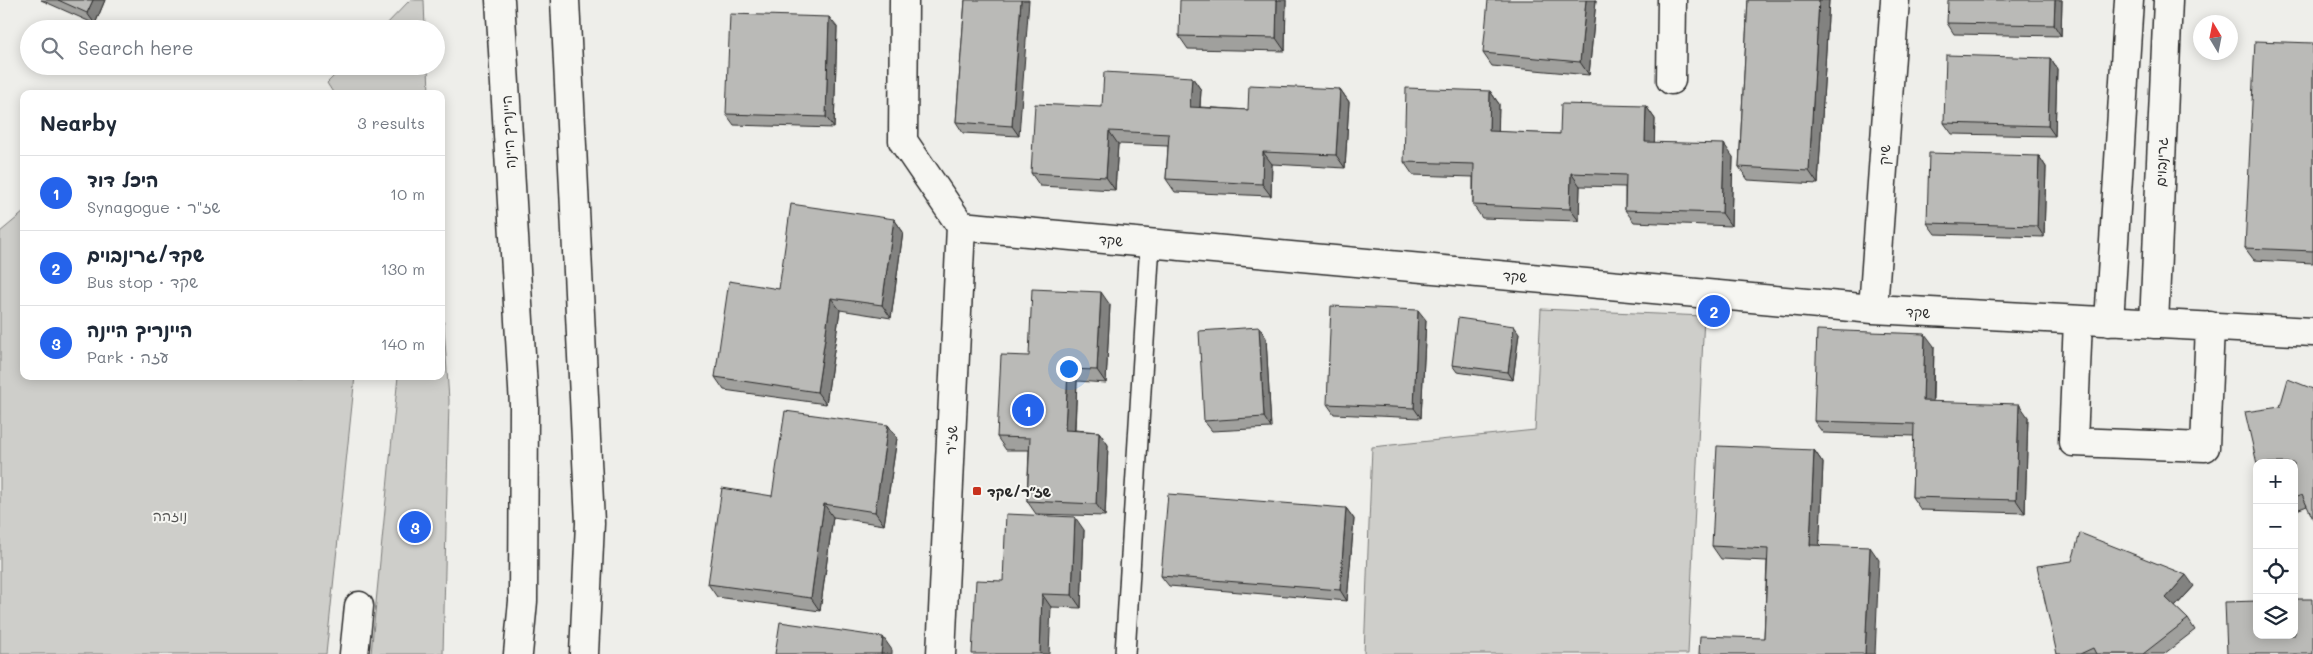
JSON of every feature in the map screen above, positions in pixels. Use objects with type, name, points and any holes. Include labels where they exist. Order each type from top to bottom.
[{"type":"street","name":"היינריך היינה","points":[[500,0],[524,404],[523,601],[518,654]]},
{"type":"street","points":[[565,0],[590,523],[584,654]]},
{"type":"street","points":[[904,0],[903,141],[961,226]]},
{"type":"street","points":[[1671,80],[1672,0]]},
{"type":"street","name":"שיק","points":[[1873,309],[1894,0]]},
{"type":"street","points":[[2109,322],[2128,0]]},
{"type":"street","name":"גרינבוים","points":[[2154,324],[2168,0]]},
{"type":"street","name":"שקד","points":[[961,226],[1873,309],[2313,332]]},
{"type":"street","name":"שז\"ר","points":[[941,654],[961,226]]},
{"type":"street","points":[[2078,320],[2073,442],[2205,447],[2210,326]]},
{"type":"street","points":[[354,654],[359,606]]},
{"type":"lane","points":[[1126,654],[1150,243]]},
{"type":"green space","points":[[410,0],[424,0],[425,20],[391,20]]},
{"type":"green space","points":[[335,75],[428,75],[429,90],[331,90],[327,83]]},
{"type":"green space","name":"נוזהה","points":[[20,215],[20,380],[355,380],[326,654],[0,654],[0,232]]},
{"type":"green space","points":[[1541,309],[1704,316],[1688,654],[1364,654],[1372,447],[1535,430]]},
{"type":"green space","points":[[445,342],[449,400],[443,654],[371,654],[398,380],[445,380]]},
{"type":"building","points":[[58,0],[93,0],[87,13]]},
{"type":"building","points":[[965,0],[1021,0],[1012,126],[956,122]]},
{"type":"building","points":[[1180,0],[1277,0],[1276,38],[1179,36]]},
{"type":"building","points":[[1488,0],[1586,0],[1580,62],[1483,53]]},
{"type":"building","points":[[1748,0],[1819,0],[1809,171],[1739,167]]},
{"type":"building","points":[[1948,0],[2055,0],[2054,25],[1947,23]]},
{"type":"building","points":[[730,14],[829,17],[826,117],[726,114]]},
{"type":"building","points":[[2255,41],[2313,43],[2313,251],[2245,248]]},
{"type":"building","points":[[1946,55],[2050,58],[2048,126],[1944,123]]},
{"type":"building","points":[[1104,72],[1192,77],[1190,107],[1248,110],[1249,85],[1340,89],[1336,155],[1263,152],[1262,184],[1166,179],[1169,134],[1109,131],[1106,177],[1031,173],[1035,104],[1102,107]]},
{"type":"building","points":[[1406,88],[1490,91],[1489,131],[1560,134],[1561,104],[1646,106],[1645,142],[1724,144],[1722,213],[1625,210],[1626,175],[1571,173],[1570,209],[1473,205],[1474,164],[1404,162]]},
{"type":"building","points":[[1929,153],[2039,156],[2037,226],[1927,223]]},
{"type":"building","points":[[791,204],[894,219],[882,305],[831,298],[817,392],[715,377],[729,281],[779,289]]},
{"type":"building","points":[[1032,289],[1101,292],[1097,370],[1068,369],[1065,430],[1099,432],[1096,504],[1027,501],[1030,438],[997,437],[1001,355],[1029,356]]},
{"type":"building","points":[[1331,306],[1418,310],[1414,408],[1327,404]]},
{"type":"building","points":[[1458,318],[1514,326],[1508,372],[1452,365]]},
{"type":"building","points":[[1259,327],[1264,417],[1204,421],[1199,331]]},
{"type":"building","points":[[1817,330],[1925,334],[1923,401],[2019,404],[2016,500],[1912,497],[1914,424],[1814,421]]},
{"type":"building","points":[[2288,379],[2313,389],[2313,519],[2302,495],[2298,496],[2298,459],[2256,459],[2245,412],[2280,407]]},
{"type":"building","points":[[785,411],[888,425],[875,512],[824,504],[811,598],[708,584],[722,488],[772,496]]},
{"type":"building","points":[[1717,446],[1814,450],[1810,545],[1870,547],[1865,654],[1699,654],[1700,636],[1764,638],[1768,549],[1712,546]]},
{"type":"building","points":[[1168,494],[1346,508],[1340,590],[1161,576]]},
{"type":"building","points":[[1006,514],[1075,517],[1072,595],[1042,594],[1040,654],[972,654],[976,580],[1003,581]]},
{"type":"building","points":[[2080,533],[2186,575],[2166,598],[2188,619],[2143,654],[2096,654],[2093,648],[2080,654],[2057,654],[2037,566],[2072,561]]},
{"type":"building","points":[[2298,599],[2313,599],[2313,654],[2227,654],[2225,602],[2253,601],[2253,639],[2298,639]]},
{"type":"building","points":[[780,622],[883,637],[881,654],[775,654]]},
{"type":"place","name":"שקד/גרינבוים","points":[[1714,311]]},
{"type":"place","name":"היכל דוד","points":[[1028,410]]},
{"type":"place","name":"שז״ר/שקד","points":[[977,491]]},
{"type":"place","name":"היינריך היינה","points":[[415,527]]}]
